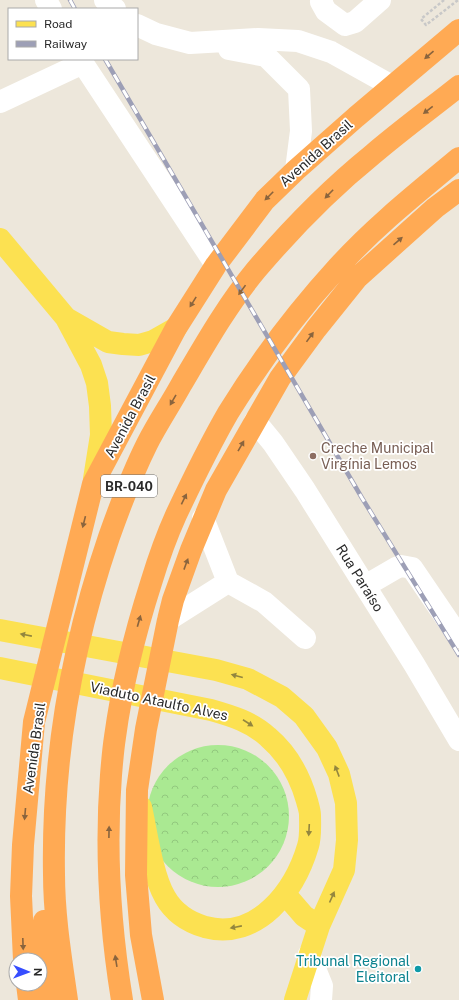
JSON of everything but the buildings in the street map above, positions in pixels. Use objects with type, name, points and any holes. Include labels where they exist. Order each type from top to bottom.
[{"type":"highway","name":"Avenida Brasil","points":[[24,952],[21,896],[23,845],[34,722],[93,484],[176,328],[216,265],[265,200],[296,170],[459,30]]},
{"type":"highway","name":"Avenida Brasil","points":[[66,1000],[59,945],[54,877],[54,825],[59,753],[66,706],[78,647],[97,572],[120,507],[147,444],[220,320],[255,272],[295,228],[338,185],[372,155],[459,86]]},
{"type":"highway","points":[[122,1000],[115,954],[109,877],[109,800],[114,738],[124,683],[138,621],[157,564],[175,517],[228,414],[259,366],[308,301],[339,266],[398,208],[459,158]]},
{"type":"highway","points":[[153,1000],[141,935],[136,882],[137,790],[146,729],[168,620],[173,600],[203,518],[216,490],[280,378],[316,329],[358,278],[430,213],[459,190]]},
{"type":"highway","points":[[47,1000],[44,948],[44,889],[59,753]]},
{"type":"main road","points":[[0,239],[66,318],[91,365],[97,383],[101,434],[93,484]]},
{"type":"main road","points":[[66,318],[108,342],[122,344],[139,345],[153,341],[176,328]]},
{"type":"main road","points":[[0,630],[216,670],[248,679],[282,696],[304,716],[328,748],[339,774],[346,803],[347,840],[344,870],[319,926],[295,1000]]},
{"type":"main road","name":"Viaduto Ataulfo Alves","points":[[0,668],[211,710],[243,720],[268,737],[289,760],[302,784],[310,814],[309,844],[299,871],[285,894],[267,912],[251,923],[234,928],[215,929],[194,924],[179,914],[166,898],[158,880],[137,790]]},
{"type":"main road","points":[[285,894],[304,916],[319,926]]},
{"type":"street","points":[[105,0],[114,8]]},
{"type":"street","points":[[322,0],[321,2],[326,11],[345,25],[355,22],[380,0]]},
{"type":"street","points":[[138,25],[156,34],[190,43],[266,56],[299,89],[302,132],[296,170]]},
{"type":"street","points":[[190,43],[258,39],[298,41],[331,52],[392,86]]},
{"type":"street","points":[[0,102],[82,61],[216,265]]},
{"type":"street","name":"Rua Paraíso","points":[[255,421],[273,443],[301,484],[414,664],[459,740]]},
{"type":"street","points":[[203,518],[228,582],[264,602],[305,638]]},
{"type":"street","points":[[365,586],[401,566],[412,568],[459,637]]},
{"type":"street","points":[[168,620],[228,582]]},
{"type":"street","points":[[310,954],[322,986],[322,1000]]},
{"type":"path","points":[[444,0],[421,19],[426,25],[458,0]]},
{"type":"green space","points":[[211,745],[225,745],[239,748],[251,753],[263,761],[273,771],[284,789],[288,802],[288,830],[284,843],[273,861],[263,871],[251,879],[239,884],[225,887],[211,887],[197,884],[185,879],[173,871],[163,861],[155,849],[150,837],[147,823],[147,809],[150,795],[155,783],[163,771],[173,761],[185,753],[197,748]]},
{"type":"railway","points":[[70,0],[74,8]]},
{"type":"railway","points":[[106,60],[362,498],[459,655]]},
{"type":"place","name":"Creche Municipal Virgínia Lemos","points":[[313,456]]},
{"type":"place","name":"Tribunal Regional Eleitoral","points":[[418,969]]}]
